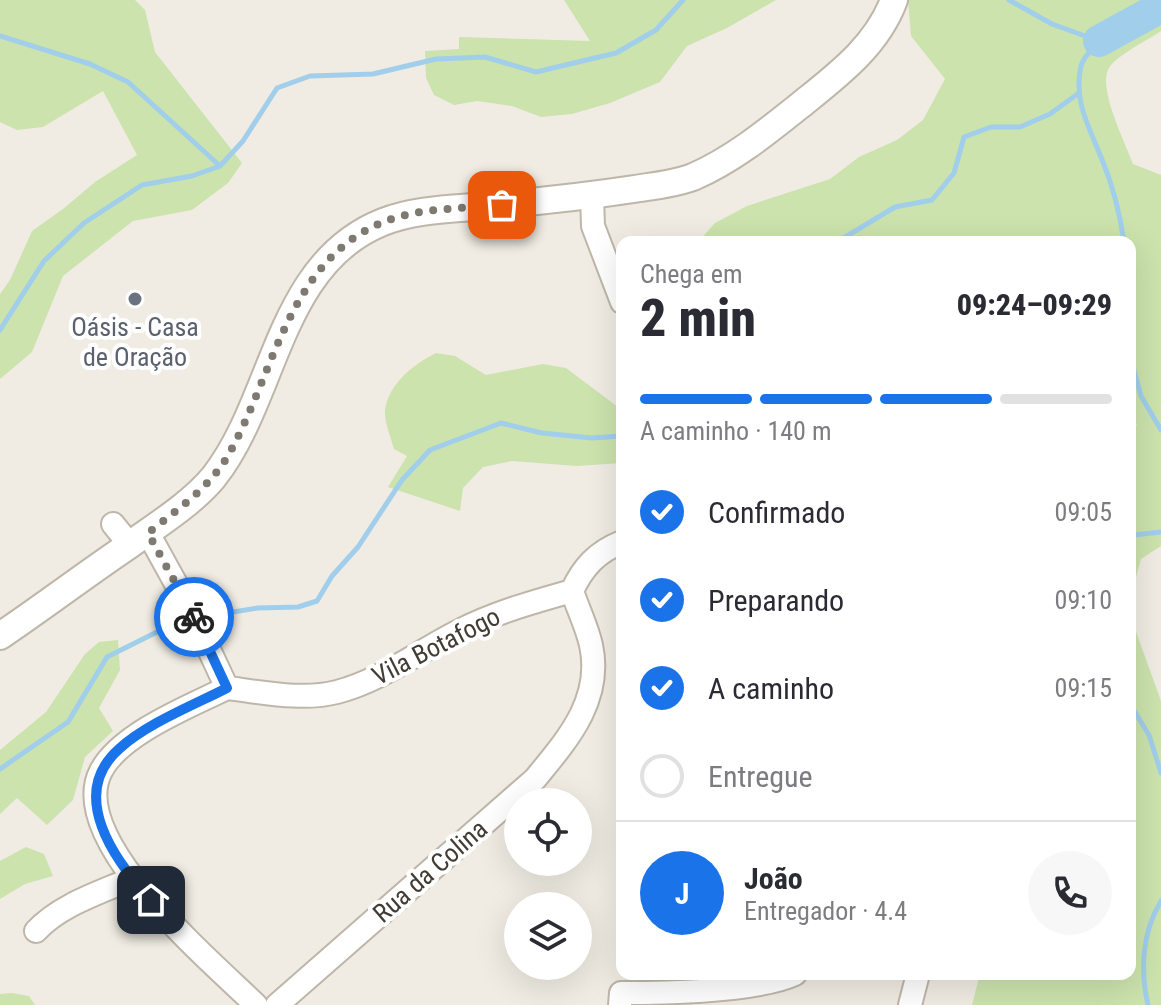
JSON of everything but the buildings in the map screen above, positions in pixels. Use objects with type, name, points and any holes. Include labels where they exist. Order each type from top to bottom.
[{"type":"street","points":[[0,636],[139,539],[212,479],[230,453],[298,301],[323,266],[358,235],[383,222],[413,214],[592,196],[682,181],[725,159],[794,110],[864,51],[880,30],[894,0]]},
{"type":"street","points":[[592,196],[593,226],[616,286]]},
{"type":"street","points":[[113,524],[139,539],[191,611],[227,688],[118,749],[101,770],[95,786],[100,824],[109,846],[131,879],[256,1005]]},
{"type":"street","points":[[572,591],[581,570],[598,555],[616,545]]},
{"type":"street","name":"Vila Botafogo","points":[[227,688],[281,694],[335,693],[370,679],[458,631],[509,609],[572,591]]},
{"type":"street","name":"Rua da Colina","points":[[277,1005],[535,779],[570,736],[586,702],[591,682],[591,646],[572,591]]},
{"type":"street","points":[[36,931],[59,912],[131,879]]},
{"type":"street","points":[[620,1005],[621,993],[733,987],[774,980]]},
{"type":"street","points":[[910,1005],[916,980]]},
{"type":"green space","points":[[0,0],[135,0],[145,10],[155,52],[242,163],[228,183],[192,210],[133,221],[63,276],[32,352],[0,379],[0,294],[10,280],[32,231],[95,182],[137,155],[103,91],[43,127],[17,130],[0,122]]},
{"type":"green space","points":[[564,0],[776,0],[687,46],[660,82],[610,103],[572,114],[541,117],[512,106],[477,101],[454,105],[434,95],[426,78],[425,51],[459,49],[459,37],[590,41]]},
{"type":"green space","points":[[908,0],[1161,0],[1161,31],[1119,58],[1109,68],[1106,77],[1109,101],[1133,164],[1161,175],[1161,546],[1141,559],[1136,577],[1136,236],[703,236],[715,223],[747,206],[830,179],[859,157],[897,140],[923,120],[945,79],[911,36]]},
{"type":"green space","points":[[436,353],[455,356],[486,375],[543,364],[566,368],[616,406],[616,463],[577,466],[512,461],[483,467],[463,488],[460,511],[388,487],[407,456],[394,449],[386,419],[387,400],[397,383],[419,363]]},
{"type":"green space","points":[[1136,632],[1161,701],[1161,1005],[972,1005],[978,980],[1136,980]]},
{"type":"green space","points":[[118,640],[120,670],[99,708],[113,731],[85,757],[73,800],[47,825],[17,798],[0,814],[0,750],[46,712],[85,654],[99,642]]},
{"type":"green space","points":[[26,847],[44,854],[53,876],[25,884],[0,899],[0,861]]},
{"type":"green space","points":[[0,994],[29,996],[35,1005],[0,1005]]},
{"type":"waterway","points":[[0,330],[44,261],[84,223],[142,185],[192,176],[220,166],[243,141],[277,88],[310,76],[373,74],[436,59],[485,57],[536,72],[616,53],[656,30],[683,0]]},
{"type":"waterway","points":[[1009,0],[1052,24],[1099,41],[1082,63],[1079,90],[1084,113],[1112,188],[1123,236]]},
{"type":"waterway","points":[[1099,41],[1161,7]]},
{"type":"waterway","points":[[0,36],[90,64],[128,82],[220,166]]},
{"type":"waterway","points":[[847,236],[895,207],[932,200],[954,173],[964,137],[991,127],[1020,127],[1050,114],[1079,93]]},
{"type":"waterway","points":[[1136,378],[1141,396],[1161,430]]},
{"type":"waterway","points":[[209,616],[258,608],[298,607],[317,601],[332,576],[358,547],[402,480],[430,450],[501,423],[542,433],[592,438],[616,436]]},
{"type":"waterway","points":[[1136,535],[1161,532]]},
{"type":"waterway","points":[[0,769],[68,722],[107,657],[179,621]]},
{"type":"waterway","points":[[1136,714],[1149,735],[1161,773]]},
{"type":"waterway","points":[[1148,1005],[1144,952],[1150,925],[1161,901]]},
{"type":"way so far","points":[[194,617],[148,533],[212,479],[230,453],[298,301],[313,277],[334,254],[358,235],[383,222],[413,214],[502,205]]},
{"type":"place","name":"Oásis - Casa de Oração","points":[[135,299]]},
{"type":"route","points":[[151,900],[131,879],[109,846],[100,824],[95,786],[101,770],[118,749],[227,688],[194,617]]}]
